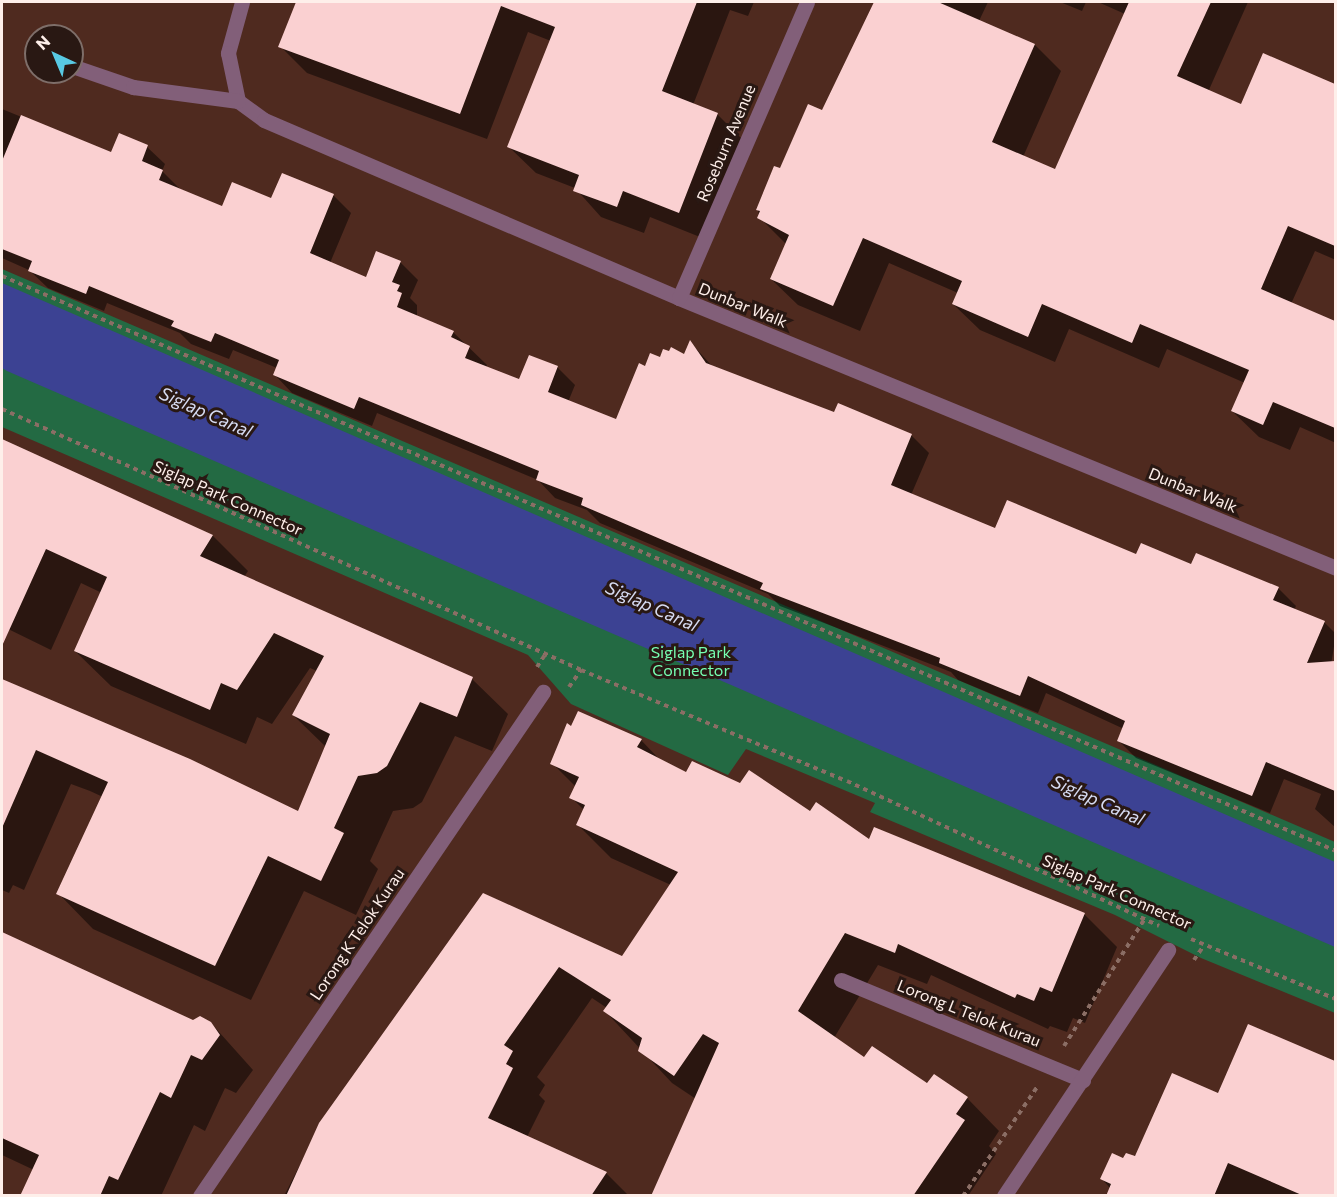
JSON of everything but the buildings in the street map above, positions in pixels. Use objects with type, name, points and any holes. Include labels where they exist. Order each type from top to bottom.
[{"type":"street","points":[[84,70],[133,87],[238,101],[228,53],[242,2]]},
{"type":"street","name":"Roseburn Avenue","points":[[679,298],[807,2]]},
{"type":"street","name":"Dunbar Walk","points":[[238,101],[264,120],[679,298],[1335,568]]},
{"type":"street","name":"Lorong K Telok Kurau","points":[[200,1196],[543,692]]},
{"type":"street","points":[[1004,1196],[1168,950]]},
{"type":"street","name":"Lorong L Telok Kurau","points":[[841,980],[1083,1080]]},
{"type":"path","points":[[2,276],[1335,851]]},
{"type":"path","name":"Siglap Park Connector","points":[[2,409],[580,670],[847,781],[1164,928]]},
{"type":"path","name":"Siglap Park Connector","points":[[1184,936],[1335,999]]},
{"type":"green space","name":"Siglap Park Connector","points":[[2,269],[1335,842],[1335,1013],[1201,958],[1115,915],[870,812],[875,803],[746,749],[728,775],[571,704],[528,655],[2,427]]},
{"type":"water","name":"Siglap Canal","points":[[2,283],[1335,862],[1335,947],[7,371],[2,368]]}]
